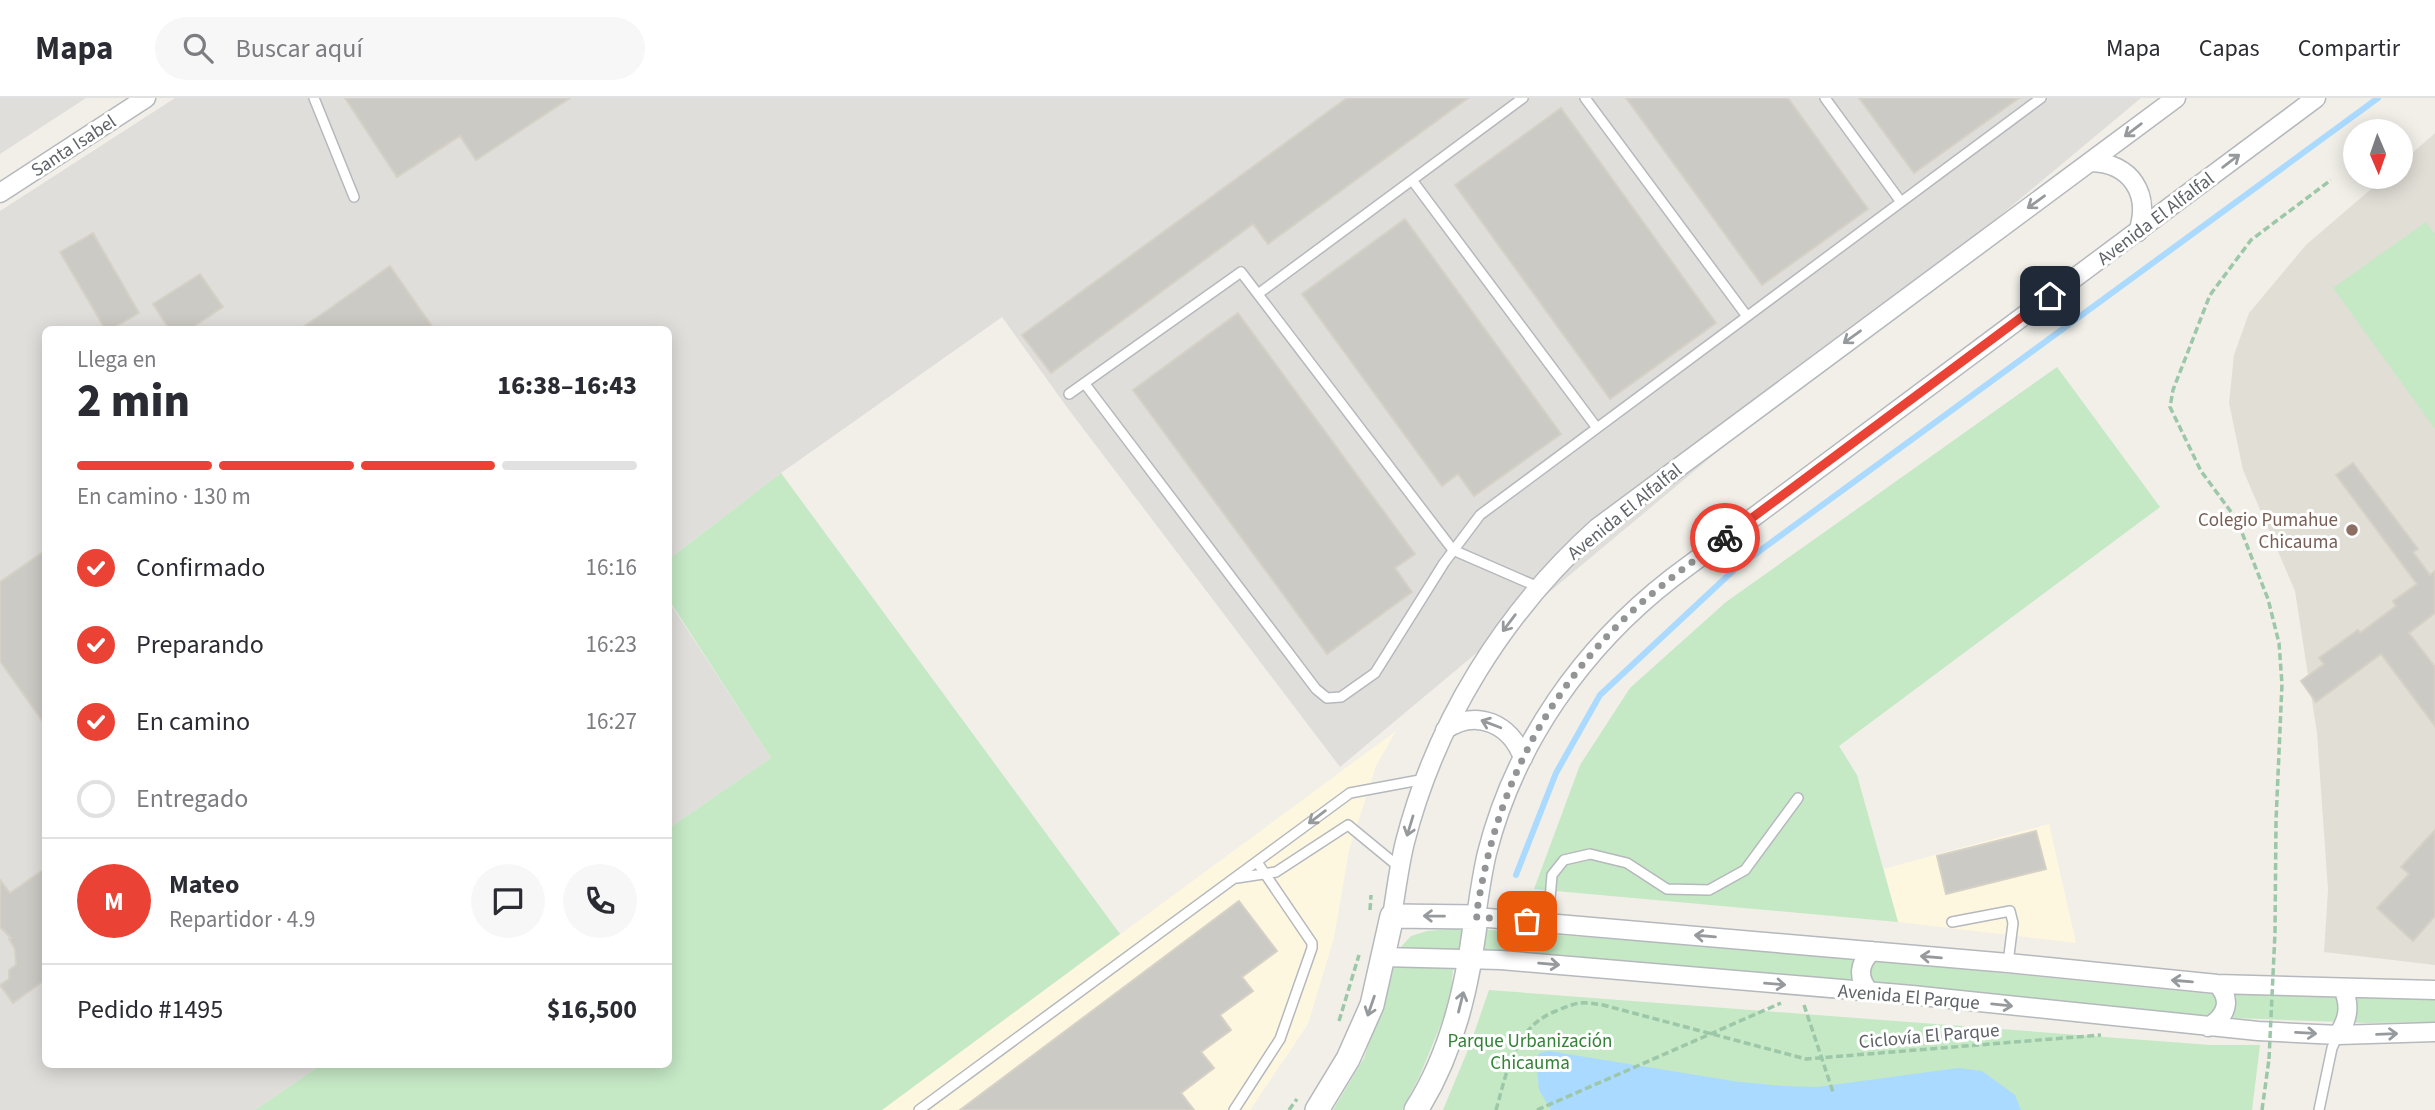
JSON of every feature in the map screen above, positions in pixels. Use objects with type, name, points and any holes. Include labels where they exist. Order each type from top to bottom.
[{"type":"street","name":"Santa Isabel","points":[[0,193],[146,98]]},
{"type":"street","name":"Avenida El Alfalfal","points":[[1318,1110],[1360,1035],[1378,984],[1371,954],[1381,915],[1400,868],[1425,779],[1445,730],[1485,659],[1538,587],[1597,528],[2176,98]]},
{"type":"street","name":"Avenida El Alfalfal","points":[[1416,1110],[1437,1074],[1455,1025],[1471,959],[1487,853],[1502,806],[1523,758],[1549,711],[1586,660],[1655,591],[2316,98]]},
{"type":"street","points":[[2091,162],[2114,166],[2133,180],[2142,200],[2143,211],[2138,232]]},
{"type":"street","points":[[1445,730],[1470,719],[1499,725],[1514,739],[1523,758]]},
{"type":"street","points":[[1381,915],[1476,917],[2217,984],[2435,990]]},
{"type":"street","points":[[1869,991],[1860,971],[1862,963],[1872,951]]},
{"type":"street","name":"Avenida El Parque","points":[[1371,954],[1471,959],[1869,991],[2208,1027],[2338,1035],[2435,1032]]},
{"type":"street","points":[[2208,1027],[2218,1021],[2226,1010],[2225,995],[2217,984]]},
{"type":"street","points":[[2338,1035],[2348,1014],[2343,989]]},
{"type":"lane","points":[[314,98],[354,197]]},
{"type":"lane","points":[[1258,294],[1523,98]]},
{"type":"lane","points":[[1584,98],[1746,315]]},
{"type":"lane","points":[[1825,98],[1901,202]]},
{"type":"lane","points":[[1085,384],[1316,689],[1327,698],[1341,697],[1376,673],[1453,550],[1480,514],[2041,98]]},
{"type":"lane","points":[[1412,180],[1597,428]]},
{"type":"lane","points":[[1069,394],[1241,272],[1453,550],[1538,587]]},
{"type":"lane","points":[[919,1110],[1350,793],[1425,779]]},
{"type":"lane","points":[[1548,923],[1552,875],[1564,860],[1590,853],[1627,863],[1667,889],[1709,890],[1745,870],[1798,798]]},
{"type":"lane","points":[[1235,878],[1276,872],[1348,825],[1400,868]]},
{"type":"lane","points":[[1234,1110],[1280,1039],[1312,948],[1312,943],[1257,862]]},
{"type":"lane","points":[[1952,922],[2010,911],[2012,938],[2008,963]]},
{"type":"lane","points":[[2319,1110],[2332,1048],[2338,1035]]},
{"type":"path","points":[[2262,1110],[2270,1059],[2275,933],[2276,821],[2282,684],[2279,643],[2268,599],[2237,520],[2201,471],[2171,407],[2173,390],[2210,295],[2251,240],[2331,180]]},
{"type":"path","points":[[1371,895],[1381,915]]},
{"type":"path","points":[[1339,1021],[1371,954]]},
{"type":"path","points":[[1537,1110],[1789,999]]},
{"type":"path","points":[[1802,1000],[1833,1092]]},
{"type":"path","name":"Ciclovía El Parque","points":[[1496,1110],[1513,1053],[1527,1029],[1548,1013],[1580,1001],[1805,1059],[2104,1035]]},
{"type":"path","points":[[2262,1046],[2276,1046]]},
{"type":"path","points":[[1289,1110],[1302,1092]]},
{"type":"shaded area","points":[[0,98],[86,98],[0,154]]},
{"type":"shaded area","points":[[175,98],[2141,98],[1340,767],[1069,410],[1002,317],[781,473],[672,557],[672,326],[42,326],[42,1068],[316,1068],[255,1110],[0,1110],[0,211]]},
{"type":"shaded area","name":"Colegio Pumahue Chicauma","points":[[2435,133],[2435,965],[2324,952],[2328,890],[2317,733],[2295,591],[2243,470],[2229,403],[2234,355],[2249,313],[2306,245],[2371,189],[2413,189],[2413,152]]},
{"type":"shaded area","points":[[672,606],[771,758],[672,826]]},
{"type":"shaded area","points":[[1396,731],[1376,766],[1349,850],[1334,938],[1308,1024],[1250,1110],[882,1110]]},
{"type":"shaded area","points":[[2049,824],[2076,943],[1898,922],[1884,869]]},
{"type":"green space","points":[[2426,222],[2435,234],[2435,429],[2333,288]]},
{"type":"green space","points":[[2057,367],[2160,507],[1839,746],[1857,775],[1898,922],[1534,889],[1580,765],[1630,688],[1726,602]]},
{"type":"green space","points":[[781,473],[1120,934],[882,1110],[255,1110],[316,1068],[672,1068],[672,826],[771,758],[672,605],[672,557]]},
{"type":"green space","points":[[1464,928],[1802,953],[2211,994],[2435,998],[2435,1022],[2367,1023],[2209,1017],[1480,957],[1453,970],[1450,1002],[1420,1075],[1402,1110],[1333,1110],[1364,1058],[1400,948],[1411,936],[1427,931]]},
{"type":"green space","name":"Parque Urbanización Chicauma","points":[[1489,990],[2210,1045],[2260,1045],[2252,1110],[1443,1110]]},
{"type":"water","points":[[1549,1051],[1739,1082],[1782,1086],[1817,1087],[1958,1068],[1982,1071],[2015,1095],[2021,1110],[1551,1110],[1539,1090],[1536,1057]]},
{"type":"building","points":[[345,98],[570,98],[476,160],[460,136],[397,177]]},
{"type":"building","points":[[1347,98],[1468,98],[1268,244],[1253,224],[1051,373],[1022,335]]},
{"type":"building","points":[[1626,98],[1788,98],[1868,209],[1762,285]]},
{"type":"building","points":[[1859,98],[2019,98],[1914,173]]},
{"type":"building","points":[[1561,108],[1716,323],[1610,399],[1455,185]]},
{"type":"building","points":[[1405,219],[1561,434],[1474,496],[1458,474],[1442,486],[1302,294]]},
{"type":"building","points":[[93,233],[139,313],[116,326],[103,326],[60,252]]},
{"type":"building","points":[[390,266],[432,326],[304,326]]},
{"type":"building","points":[[200,274],[223,307],[194,326],[167,326],[153,304]]},
{"type":"building","points":[[1238,313],[1415,554],[1395,568],[1412,592],[1327,654],[1133,390]]},
{"type":"building","points":[[2353,463],[2418,549],[2413,552],[2430,575],[2435,571],[2435,613],[2409,633],[2435,667],[2435,726],[2381,654],[2316,702],[2301,681],[2324,664],[2319,658],[2358,630],[2360,633],[2396,606],[2393,601],[2417,584],[2336,475]]},
{"type":"building","points":[[42,553],[42,720],[0,661],[0,582]]},
{"type":"building","points":[[2435,830],[2435,916],[2413,941],[2377,908],[2409,874],[2401,867]]},
{"type":"building","points":[[2036,831],[2046,869],[1946,894],[1937,856]]},
{"type":"building","points":[[42,871],[42,982],[13,1003],[0,985],[9,979],[9,970],[16,965],[15,949],[9,939],[11,938],[0,927],[0,880],[10,893]]},
{"type":"building","points":[[1239,901],[1277,951],[1242,977],[1253,991],[1220,1015],[1231,1030],[1201,1052],[1214,1068],[1181,1093],[1194,1110],[960,1110]]},
{"type":"waterway","points":[[1516,875],[1556,773],[1600,695],[1735,569],[2378,98]]},
{"type":"way so far","points":[[1527,921],[1476,917],[1487,853],[1502,806],[1523,758],[1549,711],[1607,636],[1655,591],[1725,538]]},
{"type":"place","name":"Colegio Pumahue Chicauma","points":[[2352,530]]},
{"type":"route","points":[[1725,538],[2050,296]]}]
